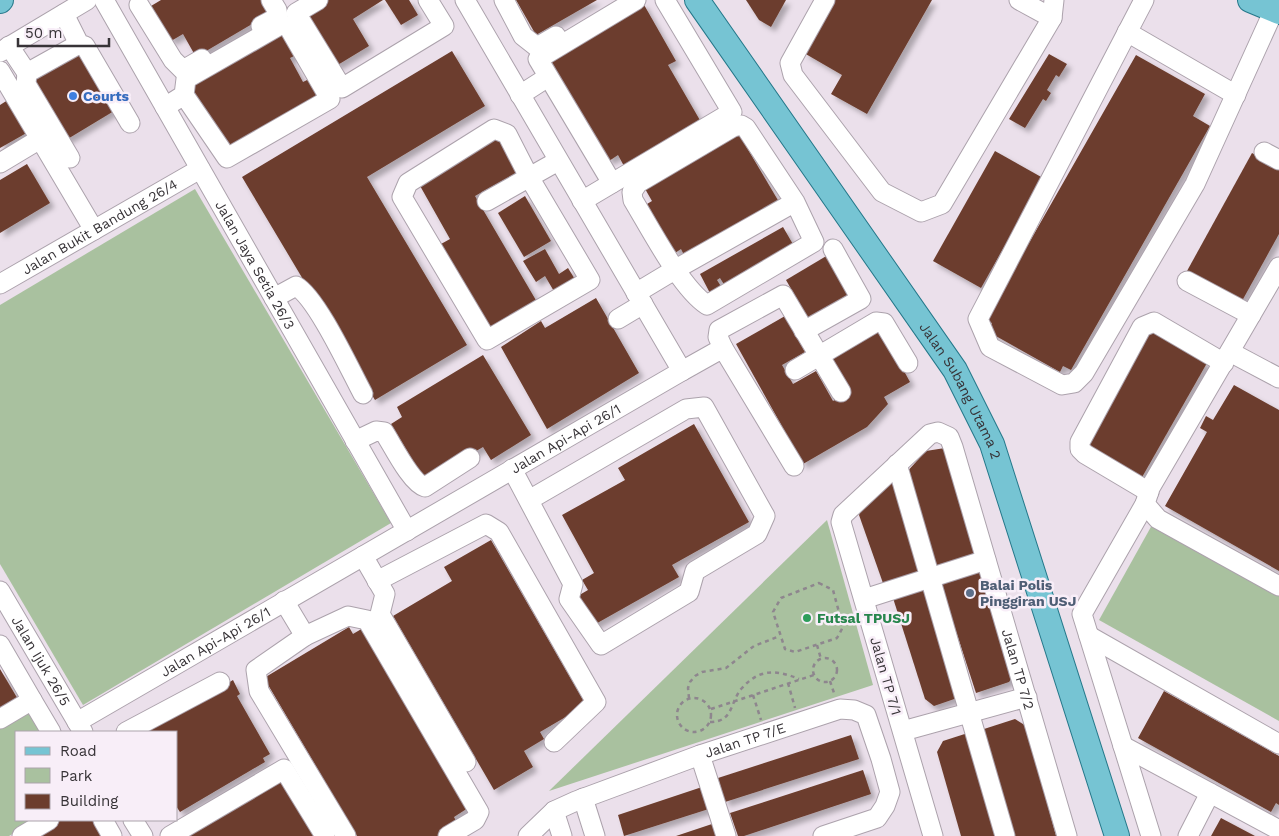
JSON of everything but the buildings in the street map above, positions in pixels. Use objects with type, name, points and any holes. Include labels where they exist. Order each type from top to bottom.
[{"type":"main road","points":[[1250,0],[1276,11]]},
{"type":"main road","name":"Jalan Subang Utama 2","points":[[699,1],[955,370],[992,444],[1117,836]]},
{"type":"street","points":[[70,158],[26,84],[27,73],[5,49],[87,0]]},
{"type":"street","name":"Jalan Jaya Setia 26/3","points":[[104,0],[407,531]]},
{"type":"street","points":[[115,19],[143,2],[173,60],[183,70],[278,17],[277,10],[271,0]]},
{"type":"street","points":[[318,0],[296,13],[342,88],[444,26],[428,0]]},
{"type":"street","points":[[465,0],[682,370]]},
{"type":"street","points":[[504,0],[523,36],[537,47],[618,0]]},
{"type":"street","points":[[612,183],[538,59],[636,0]]},
{"type":"street","points":[[582,201],[732,112],[665,0]]},
{"type":"street","points":[[826,0],[790,62],[792,75],[882,192],[921,212],[942,204],[1053,9],[1019,0]]},
{"type":"street","points":[[1144,0],[978,319],[990,347],[1062,385],[1074,383],[1084,373],[1195,184],[1276,11]]},
{"type":"street","points":[[64,14],[79,44],[85,46],[130,123]]},
{"type":"street","points":[[282,24],[289,28],[330,99],[227,158],[184,95],[186,79],[282,24]]},
{"type":"street","points":[[1127,32],[1236,94]]},
{"type":"street","points":[[496,52],[523,36]]},
{"type":"street","points":[[27,73],[79,44]]},
{"type":"street","points":[[520,95],[548,77]]},
{"type":"street","points":[[2,79],[94,230]]},
{"type":"street","points":[[165,107],[184,95]]},
{"type":"street","points":[[742,125],[746,128],[795,202],[814,242],[707,305],[697,298],[676,268],[633,200],[632,192],[638,183],[733,127],[742,125]]},
{"type":"street","points":[[494,129],[507,134],[529,177],[590,280],[487,340],[402,197],[408,183],[494,129]]},
{"type":"street","points":[[0,163],[40,140]]},
{"type":"street","points":[[487,201],[558,161]]},
{"type":"street","name":"Jalan Bukit Bandung 26/4","points":[[0,284],[200,169]]},
{"type":"street","points":[[618,319],[676,268],[795,202]]},
{"type":"street","points":[[804,330],[861,299],[833,249]]},
{"type":"street","points":[[1151,836],[1082,614],[1251,315],[1274,287],[1279,267]]},
{"type":"street","points":[[1187,281],[1251,315]]},
{"type":"street","points":[[274,298],[296,286],[302,290],[317,309],[363,394]]},
{"type":"street","points":[[794,466],[723,348],[718,337],[719,330],[783,295],[841,392]]},
{"type":"street","points":[[795,370],[876,322],[884,323],[908,363]]},
{"type":"street","points":[[1279,378],[1227,358],[1154,322],[1142,327],[1080,442],[1080,449],[1085,454],[1147,498],[1158,519],[1279,586]]},
{"type":"street","name":"Jalan Api-Api 26/1","points":[[80,727],[284,602],[723,348]]},
{"type":"street","points":[[512,469],[573,584],[569,599],[601,645],[689,592],[694,571],[757,534],[765,516],[704,407],[686,409],[529,500]]},
{"type":"street","points":[[356,441],[376,431],[384,432],[412,476],[425,487],[470,458]]},
{"type":"street","name":"Jalan TP 7/2","points":[[930,434],[938,432],[949,437],[953,447],[1068,836]]},
{"type":"street","name":"Jalan TP 7/1","points":[[930,434],[843,515],[841,522],[933,836]]},
{"type":"street","points":[[897,464],[1005,836]]},
{"type":"street","points":[[377,581],[486,524],[499,532],[596,702],[554,742]]},
{"type":"street","points":[[363,556],[385,594],[380,614],[466,762]]},
{"type":"street","points":[[864,599],[986,560]]},
{"type":"street","name":"Jalan Ijuk 26/5","points":[[0,591],[80,727]]},
{"type":"street","points":[[284,602],[305,636]]},
{"type":"street","points":[[346,836],[259,691],[256,670],[305,636],[348,616],[366,620],[479,812],[475,820],[448,836]]},
{"type":"street","points":[[1089,636],[1279,744]]},
{"type":"street","points":[[0,646],[50,731]]},
{"type":"street","points":[[128,731],[220,682]]},
{"type":"street","points":[[903,731],[1027,697]]},
{"type":"street","points":[[0,719],[32,700]]},
{"type":"street","name":"Jalan TP 7/E","points":[[528,836],[554,812],[583,798],[700,755],[840,710],[854,710],[866,715],[890,792],[885,806],[877,818],[855,831]]},
{"type":"street","points":[[1123,746],[1279,830]]},
{"type":"street","points":[[700,755],[726,836]]},
{"type":"street","points":[[175,835],[284,769],[325,836]]},
{"type":"street","points":[[1188,836],[1210,793]]},
{"type":"street","points":[[583,798],[595,836]]},
{"type":"street","points":[[554,812],[562,836]]},
{"type":"street","points":[[22,836],[47,821]]},
{"type":"street","points":[[104,821],[112,836]]},
{"type":"street","points":[[134,821],[143,836]]},
{"type":"street","points":[[823,836],[855,831]]},
{"type":"path","points":[[819,583],[833,590],[843,627],[837,638],[795,652],[785,649],[780,636],[773,612],[781,598],[819,583]]},
{"type":"path","points":[[689,698],[688,688],[695,676],[702,672],[726,668],[754,646],[780,636]]},
{"type":"path","points":[[817,645],[821,659]]},
{"type":"path","points":[[821,659],[830,659],[837,666],[836,675],[830,681],[823,682],[814,675],[814,666],[821,659]]},
{"type":"path","points":[[710,722],[716,722],[725,718],[731,711],[742,688],[758,675],[772,671],[785,673],[799,679]]},
{"type":"path","points":[[710,709],[814,675]]},
{"type":"path","points":[[788,683],[799,723]]},
{"type":"path","points":[[753,695],[765,734]]},
{"type":"path","points":[[689,698],[702,699],[710,709],[710,722],[700,731],[692,732],[686,730],[676,720],[677,708],[680,703],[689,698]]},
{"type":"green space","points":[[195,189],[391,523],[83,705],[0,564],[0,305]]},
{"type":"green space","points":[[827,520],[873,685],[549,791]]},
{"type":"green space","points":[[1152,525],[1279,596],[1279,721],[1099,620]]},
{"type":"green space","points":[[32,709],[45,731],[15,731],[15,821],[35,821],[9,836],[0,836],[0,728]]},
{"type":"place","name":"Courts","points":[[73,96]]},
{"type":"place","name":"Balai Polis Pinggiran USJ","points":[[970,593]]},
{"type":"place","name":"Futsal TPUSJ","points":[[807,618]]}]
